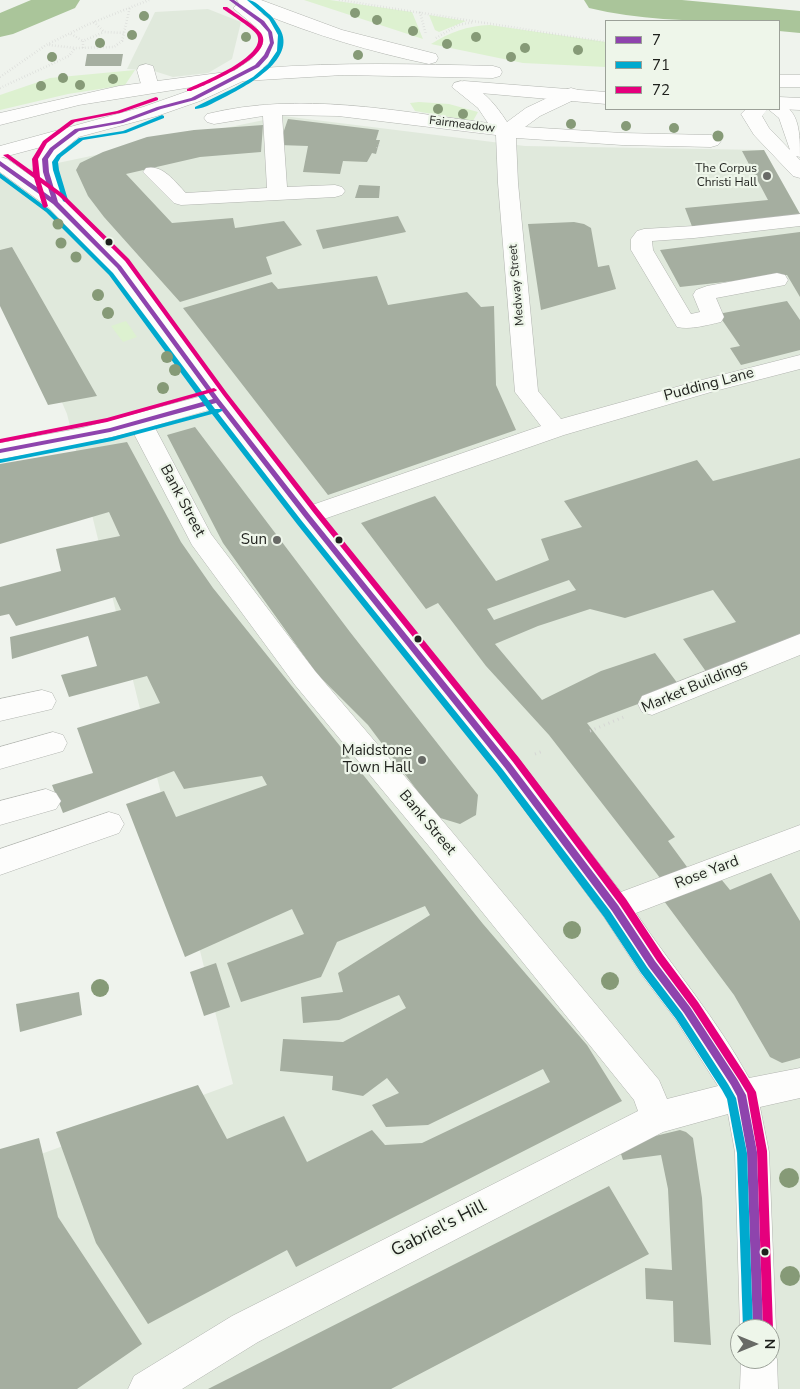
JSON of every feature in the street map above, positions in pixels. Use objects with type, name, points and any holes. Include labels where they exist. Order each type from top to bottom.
[{"type":"main road","points":[[194,99],[257,66],[266,56],[272,43],[270,32],[262,22],[231,0]]},
{"type":"main road","points":[[246,0],[309,26],[363,42],[493,72],[574,86],[605,98]]},
{"type":"main road","points":[[0,119],[80,99],[148,79],[339,70],[493,72]]},
{"type":"main road","points":[[780,81],[800,81]]},
{"type":"main road","points":[[0,152],[77,130],[121,122],[159,108],[194,99],[258,90],[340,84],[461,87],[574,86]]},
{"type":"main road","points":[[461,87],[485,104],[506,131],[574,86]]},
{"type":"main road","points":[[780,104],[800,104]]},
{"type":"main road","points":[[0,132],[159,108]]},
{"type":"main road","points":[[272,110],[277,194]]},
{"type":"main road","name":"Fairmeadow","points":[[214,118],[272,110],[338,110],[506,131],[614,139],[711,141]]},
{"type":"main road","points":[[757,110],[751,114],[756,124],[800,172]]},
{"type":"main road","points":[[780,110],[788,114],[800,151]]},
{"type":"main road","points":[[55,203],[44,159],[52,149],[77,130]]},
{"type":"main road","name":"Medway Street","points":[[506,131],[508,183],[527,392],[556,429]]},
{"type":"main road","points":[[0,164],[55,203],[119,266],[217,400],[307,516],[508,766],[615,908],[652,964],[687,1010],[741,1095],[752,1152],[758,1319]]},
{"type":"main road","points":[[153,172],[181,199],[335,191]]},
{"type":"main road","points":[[776,280],[715,291],[704,295],[713,317],[685,322],[642,250],[641,239],[644,235],[694,232],[800,220]]},
{"type":"main road","name":"Pudding Lane","points":[[307,516],[556,429],[696,388],[800,362]]},
{"type":"main road","points":[[0,450],[27,447],[140,422],[217,400]]},
{"type":"main road","name":"Bank Street","points":[[140,422],[207,546],[305,678],[449,849],[647,1092],[657,1118]]},
{"type":"main road","name":"Market Buildings","points":[[652,704],[800,644]]},
{"type":"main road","points":[[0,710],[42,701]]},
{"type":"main road","points":[[0,758],[53,743]]},
{"type":"main road","points":[[0,813],[46,801]]},
{"type":"main road","points":[[0,862],[109,824]]},
{"type":"main road","name":"Rose Yard","points":[[615,908],[800,837]]},
{"type":"main road","name":"Gabriel's Hill","points":[[147,1389],[244,1329],[657,1118],[741,1095],[800,1083]]},
{"type":"main road","points":[[759,1369],[759,1389]]},
{"type":"path","points":[[0,77],[46,45],[94,22],[149,0]]},
{"type":"path","points":[[339,0],[605,42]]},
{"type":"path","points":[[46,45],[75,48],[114,47],[122,40],[130,7]]},
{"type":"path","points":[[420,12],[428,42]]},
{"type":"path","points":[[94,22],[104,32]]},
{"type":"path","points":[[436,38],[458,25],[477,22]]},
{"type":"path","points":[[83,41],[104,32],[124,32]]},
{"type":"path","points":[[70,33],[83,41]]},
{"type":"path","points":[[83,41],[83,48]]},
{"type":"path","points":[[0,88],[69,56],[75,48]]},
{"type":"path","name":"Market Buildings","points":[[590,731],[652,704]]},
{"type":"shaded area","points":[[208,9],[241,22],[232,59],[208,73],[173,77],[154,71],[127,69],[155,12]]},
{"type":"shaded area","points":[[283,116],[525,146],[764,150],[800,214],[800,1389],[0,1389],[0,1169],[233,1084],[67,414],[0,259],[0,175]]},
{"type":"green space","points":[[304,0],[330,0],[412,12],[423,39]]},
{"type":"green space","points":[[429,15],[466,21],[439,32],[435,30]]},
{"type":"green space","points":[[490,25],[605,42],[605,67],[523,63],[431,44],[459,30]]},
{"type":"green space","points":[[135,70],[125,85],[68,94],[0,110],[0,95],[50,78]]},
{"type":"green space","points":[[410,103],[449,104],[478,112],[473,121],[415,111]]},
{"type":"green space","points":[[126,321],[137,337],[123,342],[111,326]]},
{"type":"building","points":[[87,54],[123,54],[121,66],[85,66]]},
{"type":"building","points":[[288,119],[379,130],[376,140],[380,140],[376,154],[372,153],[367,162],[343,161],[340,174],[303,172],[308,146],[279,145]]},
{"type":"building","points":[[263,125],[261,152],[200,157],[126,174],[172,223],[233,218],[235,228],[284,221],[302,245],[266,257],[272,274],[180,302],[104,217],[88,196],[76,170],[80,163],[103,152],[147,137],[194,130]]},
{"type":"building","name":"The Corpus Christi Hall","points":[[764,150],[800,214],[800,218],[693,229],[685,208],[768,200],[742,151]]},
{"type":"building","points":[[359,185],[380,186],[379,198],[355,198]]},
{"type":"building","points":[[398,216],[406,232],[323,249],[316,230]]},
{"type":"building","points":[[574,222],[591,228],[598,267],[609,265],[616,289],[541,310],[528,224]]},
{"type":"building","points":[[800,232],[800,297],[787,275],[680,287],[660,250]]},
{"type":"building","points":[[12,247],[97,396],[48,405],[0,306],[0,250]]},
{"type":"building","points":[[377,276],[388,305],[467,292],[481,307],[494,306],[496,385],[516,430],[328,495],[183,308],[272,282],[278,289]]},
{"type":"building","points":[[787,301],[800,320],[800,350],[741,365],[730,348],[740,346],[718,314]]},
{"type":"building","points":[[195,427],[350,632],[478,795],[476,815],[460,824],[437,817],[368,725],[317,674],[223,543],[167,435]]},
{"type":"building","points":[[127,442],[181,542],[213,588],[483,924],[587,1045],[622,1101],[296,1267],[287,1250],[148,1324],[96,1243],[56,1132],[198,1085],[227,1139],[284,1116],[307,1162],[372,1130],[385,1145],[422,1143],[550,1082],[543,1069],[428,1125],[386,1127],[372,1105],[399,1093],[387,1078],[363,1096],[332,1090],[333,1076],[280,1071],[283,1039],[343,1042],[406,1008],[399,995],[339,1020],[303,1023],[301,997],[343,992],[338,973],[430,915],[425,906],[337,942],[321,977],[241,1002],[227,963],[304,934],[292,909],[185,957],[126,804],[164,791],[176,817],[267,785],[262,776],[184,789],[174,771],[63,813],[52,785],[93,773],[77,728],[160,703],[147,676],[69,697],[61,675],[97,666],[88,636],[12,659],[10,637],[121,610],[115,597],[16,626],[9,614],[0,616],[0,587],[61,571],[56,549],[120,536],[109,512],[0,544],[0,464]]},
{"type":"building","points":[[800,458],[800,634],[707,673],[683,639],[736,622],[713,590],[625,618],[590,609],[538,626],[495,644],[542,700],[601,671],[655,653],[681,688],[587,723],[675,837],[668,841],[690,871],[664,883],[549,735],[486,666],[438,603],[426,609],[361,523],[435,496],[496,581],[549,560],[541,539],[582,527],[564,501],[697,460],[713,481]],"holes":[[[569,580],[576,590],[494,620],[487,609]]]},
{"type":"building","points":[[771,873],[800,921],[800,1058],[782,1063],[770,1057],[734,995],[664,901],[721,879],[730,890]]},
{"type":"building","points":[[216,963],[230,1007],[204,1016],[190,972]]},
{"type":"building","points":[[79,992],[82,1015],[20,1032],[16,1004]]},
{"type":"building","points":[[680,1130],[693,1138],[702,1198],[711,1345],[674,1342],[673,1301],[646,1299],[645,1268],[672,1270],[668,1189],[661,1155],[623,1160],[618,1145]]},
{"type":"building","points":[[39,1138],[58,1217],[142,1344],[77,1389],[0,1389],[0,1149]]},
{"type":"building","points":[[609,1186],[649,1254],[391,1389],[208,1389]]},
{"type":"waterway","points":[[0,26],[62,0]]},
{"type":"waterway","points":[[602,0],[698,13],[777,20]]},
{"type":"waterway","points":[[780,20],[800,22]]},
{"type":"transit line","name":"7","points":[[74,221],[55,203],[46,172],[45,159],[52,149],[77,130],[121,122],[159,108],[193,99],[257,66],[266,56],[272,43],[270,32],[262,22],[231,0]]},
{"type":"transit line","name":"71","points":[[197,108],[255,78],[270,65],[280,51],[281,35],[271,18],[249,0]]},
{"type":"transit line","name":"72","points":[[189,90],[219,77],[240,65],[256,51],[261,42],[260,35],[254,29],[225,8]]},
{"type":"transit line","name":"72","points":[[45,206],[36,174],[35,159],[45,142],[73,121],[118,112],[156,99]]},
{"type":"transit line","name":"71","points":[[65,200],[56,170],[55,162],[59,156],[81,139],[124,132],[162,117]]},
{"type":"transit line","name":"72","points":[[6,155],[61,195],[127,260],[225,394],[315,510],[516,760],[623,902],[660,958],[695,1005],[751,1092],[762,1151],[768,1319]]},
{"type":"transit line","name":"7","points":[[0,163],[55,203],[119,267],[217,400],[307,516],[508,766],[615,908],[652,964],[687,1010],[741,1095],[752,1152],[758,1319]]},
{"type":"transit line","name":"71","points":[[0,175],[48,211],[111,274],[209,406],[299,522],[500,772],[607,914],[644,970],[679,1016],[731,1098],[742,1153],[748,1319]]},
{"type":"transit line","name":"72","points":[[0,441],[107,420],[214,390]]},
{"type":"transit line","name":"7","points":[[0,451],[110,430],[217,400]]},
{"type":"transit line","name":"71","points":[[2,461],[112,439],[220,410]]},
{"type":"place","name":"The Corpus Christi Hall","points":[[767,176]]},
{"type":"place","name":"Sun","points":[[277,540]]},
{"type":"place","name":"Maidstone Town Hall","points":[[422,760]]}]
